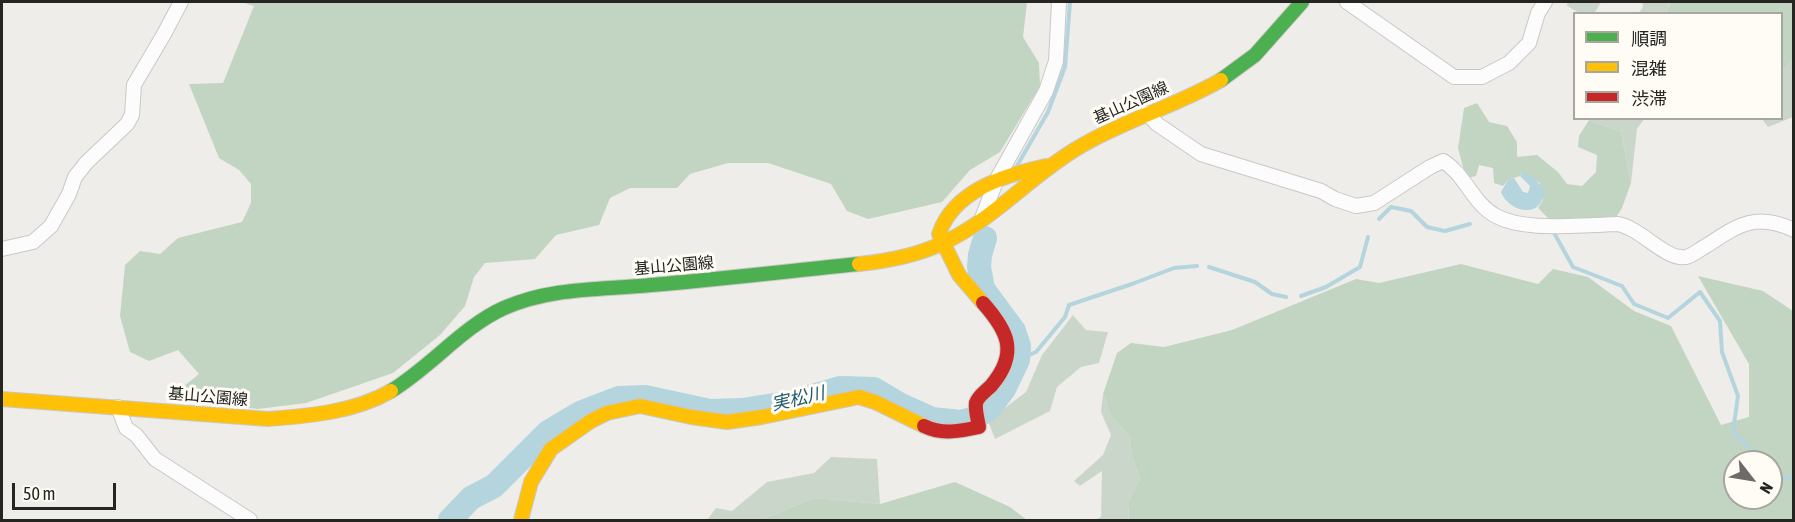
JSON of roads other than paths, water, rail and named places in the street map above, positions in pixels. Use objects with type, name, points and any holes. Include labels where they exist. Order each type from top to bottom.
[{"type":"main road","name":"基山公園線","points":[[2,399],[268,419],[298,418],[344,409],[400,387],[484,319],[533,297],[570,289],[640,286],[895,260],[945,244],[980,223],[1051,165],[1094,137],[1192,95],[1221,80],[1249,61],[1302,2]]},
{"type":"main road","points":[[521,520],[531,482],[551,449],[571,434],[607,413],[640,406],[727,422],[859,397],[875,402],[932,429],[956,432],[979,427],[975,406],[978,398],[992,385],[1003,368],[1009,351],[1008,339],[983,302],[959,275],[939,234],[945,218],[967,197],[997,179],[1051,165]]},
{"type":"street","points":[[2,249],[33,242],[51,226],[69,194],[75,177],[86,163],[127,124],[132,115],[134,85],[181,2]]},
{"type":"street","points":[[980,223],[997,179],[1046,91],[1056,61],[1059,2]]},
{"type":"street","points":[[1347,2],[1454,77],[1482,77],[1509,63],[1529,43],[1538,13],[1545,2]]},
{"type":"street","points":[[1147,113],[1157,124],[1202,154],[1321,191],[1335,199],[1356,206],[1374,203],[1430,166],[1443,161],[1451,166],[1483,206],[1508,222],[1548,226],[1618,224],[1631,228],[1674,256],[1687,257],[1732,229],[1750,221],[1782,225],[1794,230]]},
{"type":"street","points":[[118,407],[126,428],[136,435],[155,459],[250,520]]},
{"type":"water","points":[[1522,172],[1532,177],[1544,189],[1538,206],[1532,209],[1518,208],[1505,199],[1501,192],[1508,180],[1514,178],[1523,192],[1528,193],[1530,186],[1520,176]]},
{"type":"waterway","points":[[1017,166],[1048,112],[1065,67],[1070,2]]},
{"type":"waterway","points":[[1379,219],[1391,207],[1411,211],[1427,227],[1445,231],[1470,224]]},
{"type":"waterway","points":[[1553,231],[1573,267],[1622,286],[1634,304],[1668,318],[1700,292],[1720,321],[1722,352],[1738,396],[1733,431],[1751,450]]},
{"type":"waterway","points":[[1301,296],[1326,287],[1360,267],[1368,237]]},
{"type":"waterway","name":"実松川","points":[[450,520],[471,498],[494,486],[548,432],[580,413],[619,398],[645,397],[710,411],[742,410],[793,402],[840,388],[874,389],[901,405],[932,419],[961,422],[975,418],[990,408],[1004,389],[1018,360],[1019,346],[1014,331],[983,289],[979,267],[985,238]]},
{"type":"waterway","points":[[1018,360],[1036,352],[1065,317],[1069,305],[1174,268],[1197,266]]},
{"type":"waterway","points":[[1209,267],[1255,282],[1272,294],[1286,297]]},
{"type":"waterway","points":[[1783,476],[1787,479],[1794,475]]}]
